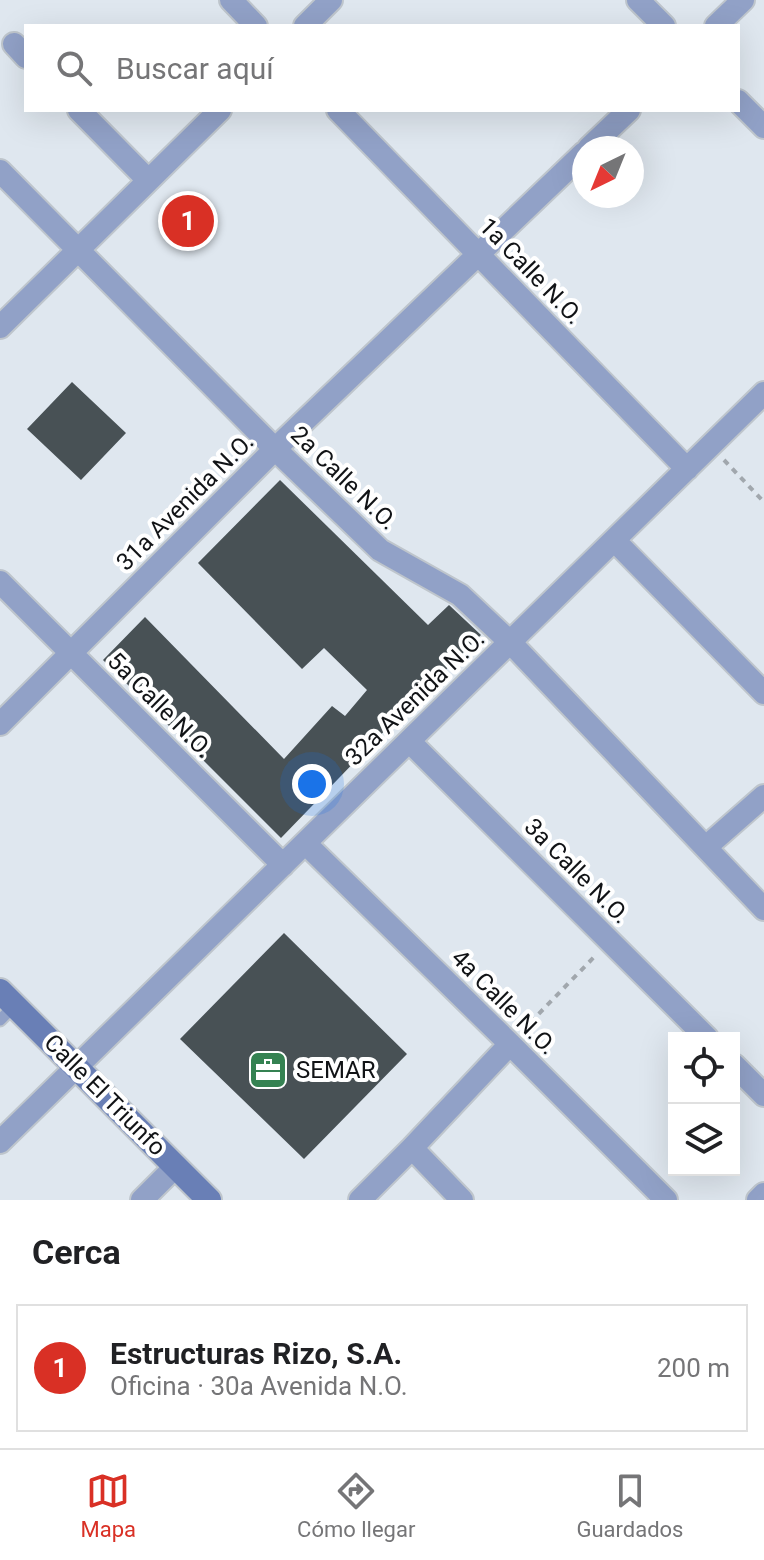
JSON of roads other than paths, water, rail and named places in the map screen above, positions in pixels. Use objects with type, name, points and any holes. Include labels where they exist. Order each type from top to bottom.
[{"type":"main road","name":"Calle El Triunfo","points":[[5,1006],[76,1068],[209,1200]]},
{"type":"street","points":[[231,0],[254,24]]},
{"type":"street","points":[[307,24],[331,0]]},
{"type":"street","points":[[638,0],[662,24]]},
{"type":"street","points":[[718,24],[743,0]]},
{"type":"street","points":[[740,103],[764,127]]},
{"type":"street","points":[[81,112],[148,180]]},
{"type":"street","points":[[0,327],[218,112]]},
{"type":"street","name":"1a Calle N.O.","points":[[340,112],[687,469]]},
{"type":"street","points":[[602,136],[627,112]]},
{"type":"street","name":"31a Avenida N.O.","points":[[0,724],[275,449],[572,164]]},
{"type":"street","name":"2a Calle N.O.","points":[[0,171],[275,449],[380,550],[460,595],[510,642],[764,909]]},
{"type":"street","name":"32a Avenida N.O.","points":[[0,1142],[764,393]]},
{"type":"street","points":[[614,540],[764,693]]},
{"type":"street","name":"5a Calle N.O.","points":[[0,582],[283,865]]},
{"type":"street","name":"3a Calle N.O.","points":[[409,741],[701,1032]]},
{"type":"street","points":[[706,847],[764,796]]},
{"type":"street","name":"4a Calle N.O.","points":[[305,843],[666,1200]]},
{"type":"street","points":[[360,1200],[510,1044]]},
{"type":"street","points":[[740,1071],[764,1095]]},
{"type":"street","points":[[412,1148],[462,1200]]},
{"type":"street","points":[[142,1200],[176,1166]]},
{"type":"street","points":[[758,1200],[764,1194]]},
{"type":"place","name":"Estructuras Rizo, S.A.","points":[[188,221]]},
{"type":"place","name":"SEMAR","points":[[268,1070]]}]
